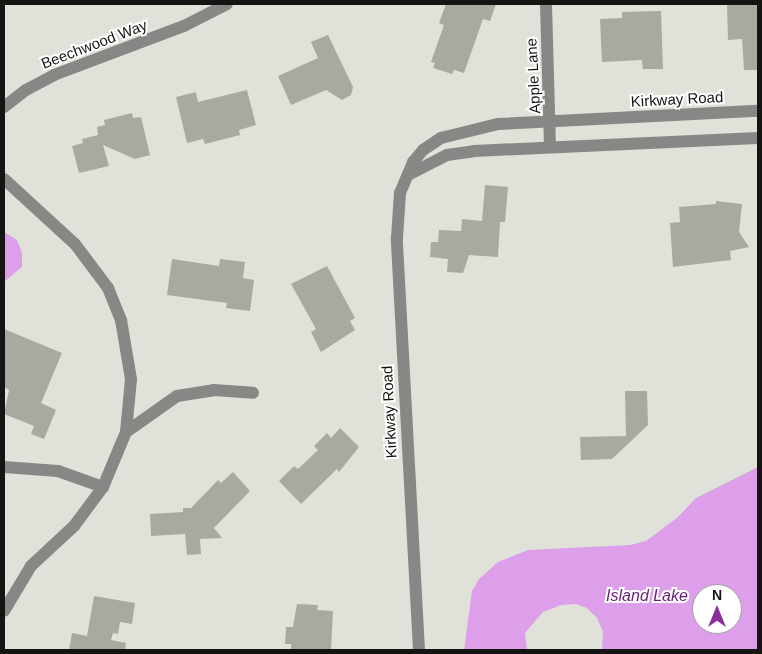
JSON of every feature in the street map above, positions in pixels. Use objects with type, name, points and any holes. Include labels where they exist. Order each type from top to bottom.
[{"type":"street","name":"Beechwood Way","points":[[4,107],[26,90],[54,75],[184,26],[226,4]]},
{"type":"street","name":"Apple Lane","points":[[546,4],[551,122],[550,146]]},
{"type":"street","name":"Kirkway Road","points":[[419,650],[397,238],[400,193],[408,174],[423,150],[441,138],[498,124],[758,111]]},
{"type":"street","points":[[408,174],[447,155],[550,146],[758,138]]},
{"type":"street","points":[[4,179],[75,244],[108,288],[121,320],[128,351],[130,379],[126,432],[103,487],[74,526],[31,566],[4,611]]},
{"type":"street","points":[[126,432],[177,396],[214,390],[253,394]]},
{"type":"street","points":[[4,467],[58,471],[103,487]]},
{"type":"water","points":[[4,232],[17,240],[22,253],[22,267],[4,282]]},
{"type":"water","name":"Island Lake","points":[[758,467],[758,650],[602,650],[603,632],[597,618],[587,608],[576,604],[561,605],[543,612],[525,633],[527,650],[464,650],[472,591],[479,579],[498,562],[528,550],[630,545],[646,541],[678,517],[696,498]]},
{"type":"building","points":[[446,4],[496,4],[490,21],[483,19],[464,73],[454,70],[452,74],[433,68],[435,63],[431,62],[444,25],[439,23]]},
{"type":"building","points":[[727,4],[758,4],[758,70],[744,70],[742,39],[728,40]]},
{"type":"building","points":[[661,11],[663,69],[643,69],[642,60],[602,62],[600,19],[622,18],[622,12]]},
{"type":"building","points":[[328,35],[353,87],[351,95],[342,100],[326,90],[291,105],[278,76],[318,58],[311,42]]},
{"type":"building","points":[[247,90],[256,125],[239,130],[240,135],[205,144],[203,139],[187,143],[176,97],[196,92],[198,102]]},
{"type":"building","points":[[132,113],[133,118],[141,117],[150,155],[135,159],[103,145],[109,166],[79,173],[72,146],[83,143],[82,139],[98,135],[97,127],[105,125],[104,120]]},
{"type":"building","points":[[485,185],[508,187],[505,222],[500,222],[498,257],[469,255],[463,273],[447,272],[448,259],[430,257],[431,242],[438,242],[439,230],[461,231],[462,219],[482,221]]},
{"type":"building","points":[[716,201],[742,204],[739,232],[749,247],[730,251],[731,260],[673,267],[670,223],[680,222],[679,207],[716,204]]},
{"type":"building","points":[[172,259],[219,266],[220,259],[245,262],[243,278],[254,280],[250,311],[226,308],[227,303],[167,295]]},
{"type":"building","points":[[327,266],[355,318],[350,321],[355,330],[321,352],[311,332],[316,329],[291,284]]},
{"type":"building","points":[[4,329],[62,353],[41,403],[56,410],[44,439],[31,434],[34,426],[4,414],[9,390],[4,387]]},
{"type":"building","points":[[625,391],[647,391],[648,425],[612,459],[581,460],[580,437],[626,436]]},
{"type":"building","points":[[340,428],[359,447],[339,472],[337,469],[301,504],[279,481],[294,466],[298,469],[318,450],[314,446],[327,433],[331,438]]},
{"type":"building","points":[[233,472],[250,491],[214,528],[222,538],[200,539],[201,554],[187,555],[185,534],[151,536],[150,514],[183,512],[183,508],[191,508],[218,480],[221,483]]},
{"type":"building","points":[[94,596],[135,603],[132,624],[120,622],[118,634],[113,633],[111,640],[126,643],[125,650],[69,650],[72,633],[87,636]]},
{"type":"building","points":[[297,604],[318,605],[317,610],[333,611],[331,650],[291,650],[291,644],[285,644],[286,627],[293,627]]}]
